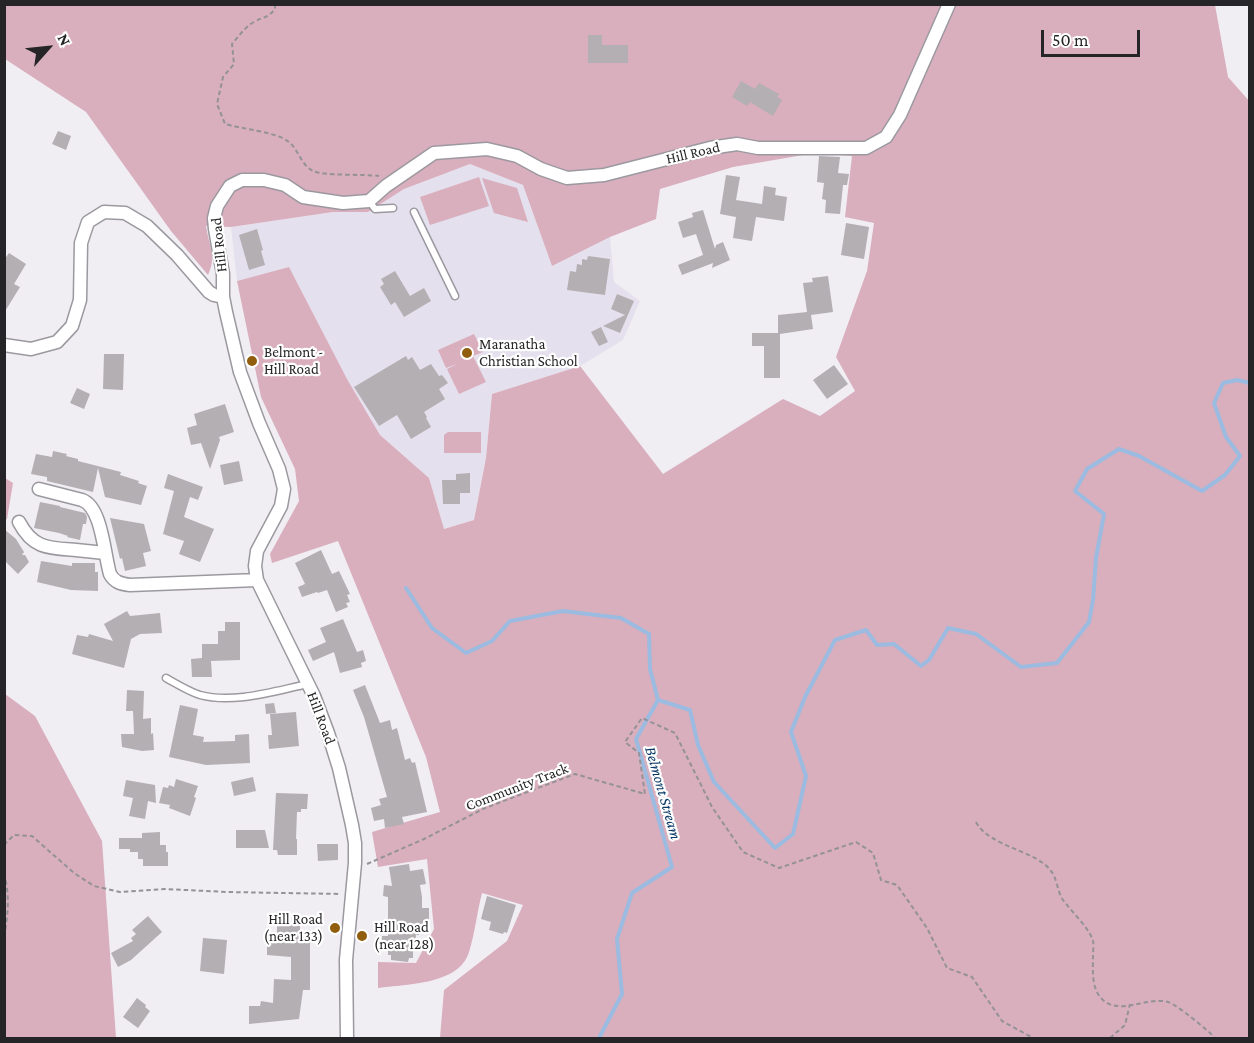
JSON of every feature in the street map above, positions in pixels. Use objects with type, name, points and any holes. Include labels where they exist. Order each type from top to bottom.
[{"type":"street","name":"Hill Road","points":[[347,1038],[346,960],[355,864],[352,825],[344,787],[314,696],[257,580],[255,566],[257,551],[281,506],[283,483],[240,372],[223,297],[223,274],[214,218],[216,206],[230,186],[242,180],[264,180],[285,185],[303,197],[343,203],[369,201],[386,186],[434,153],[487,149],[517,156],[541,169],[567,178],[604,175],[710,148],[737,144],[758,148],[866,148],[886,137],[900,115],[949,4]]},
{"type":"street","points":[[4,345],[31,349],[57,342],[72,326],[80,300],[81,243],[88,222],[104,212],[125,213],[147,226],[177,255],[209,292],[223,297]]},
{"type":"street","points":[[39,489],[82,500],[94,509],[111,576],[119,583],[126,585],[257,580]]},
{"type":"street","points":[[94,509],[108,506]]},
{"type":"street","points":[[19,522],[30,538],[42,546],[105,553]]},
{"type":"lane","points":[[369,201],[375,208],[393,207]]},
{"type":"lane","points":[[414,212],[455,296]]},
{"type":"lane","points":[[166,678],[201,695],[225,698],[240,698],[308,684]]},
{"type":"path","points":[[275,4],[276,9],[269,16],[254,21],[232,44],[234,64],[223,77],[217,104],[225,124],[279,136],[290,142],[300,158],[313,171],[385,176]]},
{"type":"path","name":"Community Track","points":[[355,864],[367,864],[424,839],[485,808],[575,774],[645,794],[639,753],[625,742],[642,718],[675,733],[712,807],[743,852],[779,868],[856,842],[873,853],[881,879],[897,885],[927,928],[947,968],[972,977],[1002,1021],[1033,1038]]},
{"type":"path","points":[[976,822],[980,829],[1011,848],[1044,863],[1053,873],[1062,898],[1093,941],[1094,987],[1101,999],[1110,1005],[1124,1006],[1156,1001],[1168,1002],[1208,1030],[1215,1038]]},
{"type":"path","points":[[4,845],[14,835],[32,836],[74,873],[94,886],[120,892],[165,889],[352,895]]},
{"type":"path","points":[[4,873],[8,888],[8,918],[4,938]]},
{"type":"path","points":[[1110,1038],[1125,1025],[1130,1004]]},
{"type":"shaded area","points":[[4,5],[1215,5],[1228,77],[1250,102],[1249,1038],[440,1038],[444,990],[507,941],[523,905],[482,893],[469,952],[463,963],[443,977],[430,981],[378,988],[378,962],[416,963],[434,929],[427,859],[378,867],[372,832],[440,812],[426,757],[338,541],[272,563],[270,554],[299,501],[295,469],[261,397],[237,281],[289,267],[347,379],[380,435],[429,478],[444,529],[474,520],[486,458],[492,394],[580,366],[663,474],[783,399],[820,416],[855,391],[836,357],[867,271],[874,223],[845,217],[852,156],[815,153],[733,167],[660,189],[656,219],[610,237],[552,266],[523,185],[470,164],[404,189],[368,212],[333,212],[231,227],[206,226],[212,251],[211,268],[208,275],[171,231],[86,112],[5,59]]},
{"type":"shaded area","name":"Maranatha Christian School","points":[[470,164],[523,185],[552,266],[610,237],[614,282],[640,301],[623,340],[580,366],[492,394],[486,458],[474,520],[443,529],[429,478],[380,435],[347,379],[289,267],[237,281],[231,227],[333,212],[368,212],[404,189]]},
{"type":"shaded area","points":[[479,177],[489,206],[430,225],[420,197]]},
{"type":"shaded area","points":[[482,178],[517,188],[528,222],[494,213]]},
{"type":"shaded area","points":[[474,334],[483,352],[473,356],[486,382],[459,394],[447,369],[457,364],[446,368],[438,350]]},
{"type":"shaded area","points":[[448,432],[481,432],[481,453],[444,453],[444,435]]},
{"type":"shaded area","points":[[5,478],[13,483],[5,520]]},
{"type":"shaded area","points":[[5,694],[35,716],[102,841],[116,1038],[5,1038]]},
{"type":"building","points":[[588,35],[602,35],[602,45],[628,45],[628,63],[588,63]]},
{"type":"building","points":[[741,81],[755,89],[759,83],[779,94],[777,97],[782,100],[773,116],[750,102],[747,106],[732,97]]},
{"type":"building","points":[[58,131],[71,136],[66,150],[52,144]]},
{"type":"building","points":[[819,156],[840,157],[838,173],[849,174],[847,185],[843,185],[840,214],[825,213],[826,200],[822,199],[824,183],[817,182]]},
{"type":"building","points":[[726,175],[740,177],[736,200],[762,204],[764,186],[776,188],[775,195],[787,197],[784,221],[756,217],[752,241],[733,238],[736,217],[720,214]]},
{"type":"building","points":[[703,210],[715,249],[716,245],[723,242],[730,260],[712,268],[713,263],[682,275],[678,265],[703,255],[696,234],[683,238],[678,222],[693,217],[692,213]]},
{"type":"building","points":[[846,223],[869,227],[864,259],[841,255]]},
{"type":"building","points":[[257,229],[265,265],[249,270],[239,235]]},
{"type":"building","points":[[9,253],[26,264],[14,284],[20,287],[4,313],[4,260]]},
{"type":"building","points":[[588,256],[610,259],[605,295],[567,290],[570,271],[576,272],[577,264],[582,265],[582,259],[587,260]]},
{"type":"building","points":[[395,271],[410,296],[424,288],[431,301],[404,317],[395,302],[391,305],[380,287],[384,284],[381,279]]},
{"type":"building","points":[[828,276],[833,312],[811,315],[813,329],[780,334],[780,378],[764,378],[764,346],[752,346],[752,333],[778,333],[778,315],[807,312],[803,283],[813,282],[812,278]]},
{"type":"building","points":[[617,294],[634,301],[620,333],[603,326],[625,315],[611,309]]},
{"type":"building","points":[[601,327],[608,342],[599,346],[591,332]]},
{"type":"building","points":[[104,354],[124,354],[123,390],[103,389]]},
{"type":"building","points":[[406,356],[408,360],[412,357],[420,370],[431,364],[439,376],[442,375],[448,383],[439,389],[445,399],[424,412],[431,427],[411,439],[397,415],[379,426],[354,387]]},
{"type":"building","points":[[834,365],[848,384],[827,399],[813,380]]},
{"type":"building","points":[[77,388],[90,394],[84,409],[70,403]]},
{"type":"building","points":[[225,404],[234,432],[219,437],[210,469],[201,443],[191,445],[187,428],[197,425],[194,414]]},
{"type":"building","points":[[53,451],[67,454],[66,456],[78,459],[78,461],[121,472],[120,475],[139,481],[138,483],[147,486],[141,505],[105,497],[98,468],[93,492],[47,481],[47,477],[31,474],[36,454],[52,457]]},
{"type":"building","points":[[239,461],[243,481],[224,485],[220,465]]},
{"type":"building","points":[[470,473],[470,493],[460,493],[460,504],[443,504],[442,480],[456,480],[456,474]]},
{"type":"building","points":[[168,474],[203,487],[198,500],[190,497],[184,517],[214,529],[200,562],[179,554],[184,541],[163,534],[174,491],[164,488]]},
{"type":"building","points":[[40,502],[85,513],[86,524],[83,524],[80,540],[34,528]]},
{"type":"building","points":[[110,518],[144,524],[151,551],[143,553],[146,566],[125,571]]},
{"type":"building","points":[[4,529],[16,539],[24,552],[22,555],[25,555],[29,562],[18,574],[4,560]]},
{"type":"building","points":[[321,550],[332,574],[339,571],[350,594],[347,595],[350,602],[346,603],[348,607],[336,612],[327,590],[302,597],[298,587],[305,584],[295,563]]},
{"type":"building","points":[[41,561],[72,566],[72,563],[95,563],[95,572],[98,572],[98,591],[71,590],[37,582]]},
{"type":"building","points":[[127,611],[130,616],[160,613],[162,633],[140,634],[131,639],[124,668],[72,654],[77,635],[88,637],[89,634],[113,641],[104,624]]},
{"type":"building","points":[[343,619],[357,652],[363,650],[366,661],[361,663],[362,667],[340,673],[334,652],[313,661],[308,650],[326,642],[320,628]]},
{"type":"building","points":[[225,622],[240,622],[240,660],[211,661],[212,677],[192,677],[191,659],[202,658],[202,644],[218,644],[218,631],[225,631]]},
{"type":"building","points":[[365,685],[380,723],[390,720],[392,730],[397,728],[405,760],[410,758],[412,763],[415,762],[427,812],[402,817],[404,824],[385,828],[384,819],[374,821],[371,808],[381,805],[379,799],[387,797],[364,717],[353,690]]},
{"type":"building","points":[[127,690],[144,691],[143,719],[151,718],[154,750],[142,751],[122,747],[121,734],[134,734],[133,711],[126,711]]},
{"type":"building","points":[[274,703],[276,713],[266,714],[265,704]]},
{"type":"building","points":[[180,705],[198,709],[193,735],[204,737],[203,742],[235,741],[235,735],[249,734],[250,763],[206,765],[169,757]]},
{"type":"building","points":[[296,712],[299,746],[269,749],[268,735],[272,735],[270,714]]},
{"type":"building","points":[[253,777],[256,791],[234,796],[231,782]]},
{"type":"building","points":[[176,779],[198,786],[190,816],[169,808],[170,805],[159,803],[163,787],[168,788],[169,785],[174,787]]},
{"type":"building","points":[[126,780],[155,785],[156,803],[148,801],[145,819],[129,816],[133,798],[123,796]]},
{"type":"building","points":[[276,793],[308,794],[307,809],[297,812],[297,855],[278,855],[277,850],[273,850]]},
{"type":"building","points":[[236,830],[265,830],[269,848],[236,848]]},
{"type":"building","points":[[160,832],[160,845],[166,845],[166,852],[168,852],[168,866],[143,866],[143,859],[138,859],[138,852],[119,849],[119,838],[142,838],[142,833]]},
{"type":"building","points":[[317,844],[338,844],[338,860],[318,861]]},
{"type":"building","points":[[409,864],[410,871],[423,869],[426,884],[420,885],[422,908],[429,908],[429,926],[419,926],[413,958],[409,958],[408,962],[391,960],[388,948],[381,948],[382,936],[388,936],[388,897],[383,896],[384,885],[392,886],[389,867]]},
{"type":"building","points":[[487,896],[516,905],[507,933],[489,930],[491,922],[481,919]]},
{"type":"building","points":[[148,916],[162,932],[131,960],[118,967],[111,953],[133,941],[131,938],[136,934],[132,930]]},
{"type":"building","points":[[277,924],[300,925],[300,932],[310,932],[310,990],[303,990],[299,1019],[249,1024],[249,1006],[260,1006],[261,1001],[273,1003],[274,979],[291,980],[291,957],[267,955],[267,943],[277,943]]},
{"type":"building","points":[[203,938],[227,940],[224,974],[200,971]]},
{"type":"building","points":[[137,998],[150,1011],[138,1028],[123,1017]]},
{"type":"waterway","name":"Belmont Stream","points":[[599,1038],[622,994],[617,939],[632,893],[672,867],[636,739],[658,700],[690,710],[698,745],[714,782],[775,848],[793,834],[806,776],[791,732],[805,697],[835,640],[866,630],[877,645],[894,644],[921,666],[929,660],[948,628],[976,634],[1021,667],[1057,663],[1089,622],[1093,600],[1096,558],[1104,514],[1075,491],[1087,469],[1119,449],[1139,456],[1202,491],[1225,475],[1240,456],[1226,437],[1214,403],[1223,383],[1237,380],[1250,383]]},
{"type":"waterway","points":[[406,588],[432,628],[466,653],[492,641],[510,621],[563,611],[621,618],[649,634],[650,669],[658,700]]},
{"type":"place","name":"Maranatha Christian School","points":[[467,353]]},
{"type":"place","name":"Belmont - Hill Road","points":[[252,361]]},
{"type":"place","name":"Hill Road (near 133)","points":[[335,928]]},
{"type":"place","name":"Hill Road (near 128)","points":[[362,936]]}]
